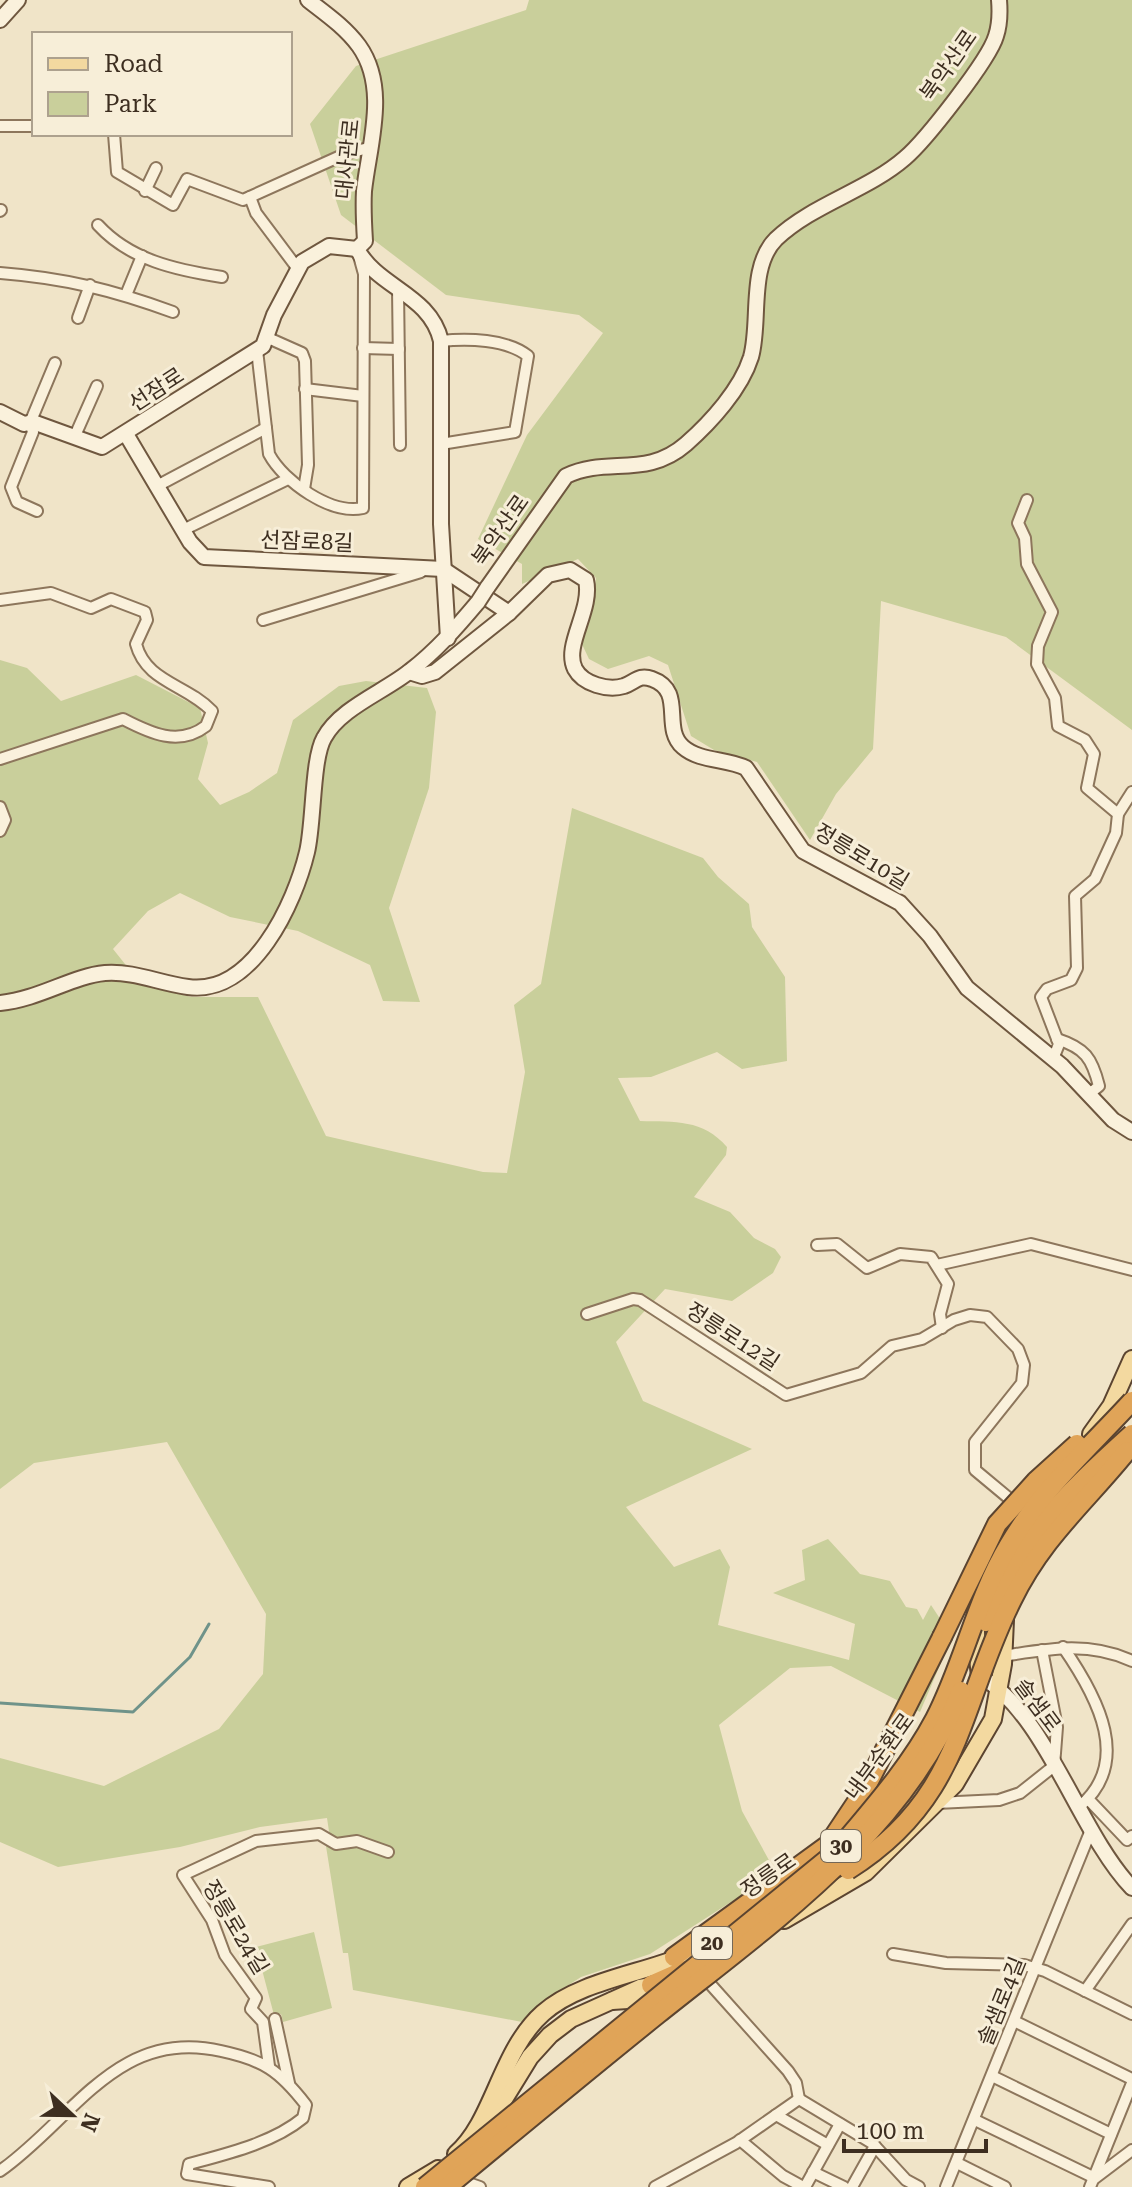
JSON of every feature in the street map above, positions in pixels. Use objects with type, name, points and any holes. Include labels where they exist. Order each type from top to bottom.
[{"type":"highway","points":[[674,1957],[828,1845],[864,1791],[989,1537],[1005,1514],[1036,1481],[1130,1404]]},
{"type":"highway","name":"내부순환로","points":[[425,2187],[836,1852],[881,1798],[934,1721],[984,1595],[1009,1545],[1054,1483],[1130,1404]]},
{"type":"highway","name":"내부순환로","points":[[443,2180],[729,1957],[863,1840],[911,1782],[946,1726],[989,1612],[1032,1536],[1067,1494],[1132,1436]]},
{"type":"highway","points":[[651,1985],[716,1954],[848,1870],[889,1840],[934,1786],[957,1744],[1001,1623],[1039,1552],[1132,1447]]},
{"type":"main road","points":[[1076,1454],[1107,1414],[1132,1359]]},
{"type":"main road","name":"정릉로","points":[[443,2180],[466,2145],[512,2052],[544,2012],[588,1988],[711,1944],[797,1878],[869,1838],[959,1747],[975,1711],[981,1677],[975,1595],[989,1560],[1022,1509],[1130,1404]]},
{"type":"main road","name":"정릉로","points":[[612,2001],[658,1998],[866,1872],[955,1784],[985,1738],[1000,1688],[1003,1626],[1012,1591],[1035,1546],[1132,1447]]},
{"type":"main road","name":"정릉로","points":[[408,2187],[443,2180],[474,2149],[530,2057],[550,2035],[571,2019],[651,1985],[695,1978]]},
{"type":"main road","points":[[415,2187],[443,2180]]},
{"type":"street","points":[[0,20],[18,0]]},
{"type":"street","name":"대사관로","points":[[304,489],[344,510],[363,508],[364,274],[357,249],[365,241],[364,193],[375,123],[373,79],[368,62],[343,27],[308,0]]},
{"type":"street","name":"북악산로","points":[[0,1003],[33,999],[99,974],[134,972],[192,987],[214,983],[257,959],[299,879],[307,853],[322,740],[333,725],[409,672],[448,638],[478,602],[566,476],[582,468],[629,468],[660,461],[683,447],[704,427],[750,359],[762,265],[767,252],[788,230],[906,158],[988,53],[999,22],[999,0]]},
{"type":"street","points":[[0,126],[32,126]]},
{"type":"street","points":[[114,136],[117,172],[173,205],[187,179],[243,200],[345,154],[372,147]]},
{"type":"street","points":[[145,191],[156,168]]},
{"type":"street","points":[[250,197],[256,213],[298,269]]},
{"type":"street","points":[[98,225],[112,240],[142,256],[177,269],[222,277]]},
{"type":"street","points":[[262,344],[302,353],[308,465],[304,489],[288,479],[269,454],[262,344],[302,262],[329,246],[357,249],[367,268],[424,306],[437,323],[441,341],[443,569],[448,638]]},
{"type":"street","points":[[126,295],[142,256]]},
{"type":"street","points":[[0,273],[60,278],[126,295],[173,312]]},
{"type":"street","points":[[78,318],[90,285]]},
{"type":"street","points":[[398,289],[400,445]]},
{"type":"street","points":[[441,341],[460,339],[518,348],[528,356],[515,432],[441,444]]},
{"type":"street","name":"선잠로","points":[[0,412],[24,424],[30,423],[99,448],[126,434],[262,344]]},
{"type":"street","points":[[363,348],[399,349]]},
{"type":"street","points":[[37,511],[17,502],[11,487],[33,432],[30,423],[55,363]]},
{"type":"street","name":"선잠로","points":[[74,438],[97,386]]},
{"type":"street","points":[[305,389],[363,396]]},
{"type":"street","points":[[157,486],[266,428]]},
{"type":"street","name":"선잠로8길","points":[[126,434],[183,530],[204,557],[443,569]]},
{"type":"street","name":"선잠로8길","points":[[183,530],[288,479]]},
{"type":"street","points":[[1027,500],[1018,523],[1025,538],[1027,564],[1052,612],[1038,646],[1037,664],[1055,698],[1058,726],[1085,740],[1094,754],[1087,788],[1118,814]]},
{"type":"street","points":[[263,620],[415,573],[443,569],[509,613],[435,672],[422,676],[409,672]]},
{"type":"street","name":"정릉로10길","points":[[509,613],[548,575],[560,570],[580,574],[586,580],[588,603],[572,653],[575,668],[585,680],[600,686],[623,687],[638,677],[651,678],[663,686],[672,695],[675,732],[681,745],[699,755],[746,768],[803,851],[900,903],[930,936],[967,988],[1053,1059],[1113,1120],[1132,1132]]},
{"type":"street","points":[[0,600],[51,593],[91,608],[111,599],[145,612],[147,620],[136,644],[139,658],[148,671],[187,690],[212,711],[206,726],[183,737],[147,732],[123,719],[0,759]]},
{"type":"street","points":[[1053,1059],[1059,1044],[1041,997],[1047,989],[1071,980],[1077,968],[1075,896],[1095,879],[1116,833],[1118,814],[1132,792]]},
{"type":"street","points":[[0,807],[5,820],[0,831]]},
{"type":"street","points":[[1057,1039],[1082,1049],[1093,1060],[1099,1086],[1088,1095]]},
{"type":"street","points":[[817,1245],[837,1244],[867,1268],[900,1254],[931,1257],[948,1284],[940,1314],[942,1328]]},
{"type":"street","points":[[937,1265],[1031,1244],[1132,1270]]},
{"type":"street","name":"정릉로12길","points":[[587,1314],[633,1299],[640,1300],[786,1395],[861,1373],[892,1346],[922,1339],[970,1315],[987,1317],[1018,1349],[1024,1365],[1022,1383],[975,1442],[972,1454],[975,1470],[1022,1509]]},
{"type":"street","points":[[1130,1404],[1132,1436]]},
{"type":"street","points":[[1003,1656],[1063,1647],[1093,1648],[1132,1661]]},
{"type":"street","points":[[1063,1647],[1117,1731],[1119,1752],[1105,1788],[1084,1804],[1127,1840],[1132,1836]]},
{"type":"street","points":[[1042,1650],[1057,1727],[1054,1766]]},
{"type":"street","name":"솔샘로","points":[[981,1677],[1000,1688],[1084,1804],[1091,1830],[1132,1888]]},
{"type":"street","name":"솔샘로","points":[[937,1803],[999,1800],[1020,1793],[1054,1766]]},
{"type":"street","name":"솔샘로4길","points":[[946,2187],[1091,1830]]},
{"type":"street","name":"정릉로24길","points":[[269,2066],[263,2022],[251,2009],[256,1998],[225,1955],[212,1920],[183,1875],[256,1841],[319,1834],[336,1844],[357,1841],[388,1852]]},
{"type":"street","points":[[1085,1991],[1132,1924]]},
{"type":"street","points":[[893,1954],[946,1963],[1024,1965],[1132,2014]]},
{"type":"street","points":[[695,1978],[731,2010],[788,2071],[796,2083],[799,2099],[875,2146],[906,2180],[919,2187]]},
{"type":"street","points":[[275,2019],[290,2086]]},
{"type":"street","points":[[1014,2021],[1132,2081],[1092,2182]]},
{"type":"street","points":[[0,2171],[112,2072],[136,2057],[190,2045],[255,2059],[269,2066],[306,2105],[303,2118],[292,2128],[189,2164],[187,2174],[269,2187]]},
{"type":"street","points":[[992,2076],[1111,2134]]},
{"type":"street","points":[[655,2187],[740,2140],[799,2099]]},
{"type":"street","points":[[776,2115],[828,2145]]},
{"type":"street","points":[[977,2121],[1092,2182]]},
{"type":"street","points":[[740,2140],[783,2176],[804,2187],[840,2124]]},
{"type":"street","points":[[852,2187],[875,2146]]},
{"type":"street","points":[[1092,2182],[1132,2150]]},
{"type":"street","points":[[959,2164],[1005,2187]]},
{"type":"street","points":[[813,2172],[844,2187]]},
{"type":"street","points":[[443,2180],[480,2187]]},
{"type":"green space","points":[[529,0],[1132,0],[1132,730],[1006,637],[881,601],[873,749],[836,794],[810,840],[757,762],[714,750],[691,736],[668,665],[649,656],[608,669],[589,659],[581,642],[593,607],[596,578],[578,559],[522,584],[522,564],[478,539],[527,435],[603,333],[579,315],[446,295],[341,215],[310,124],[356,66],[526,10]]},
{"type":"green space","points":[[0,660],[27,668],[61,701],[136,675],[200,708],[208,743],[198,779],[220,805],[249,792],[277,773],[293,720],[339,686],[366,681],[427,688],[436,712],[429,788],[389,908],[420,1002],[383,1001],[370,965],[298,931],[230,917],[180,893],[148,911],[113,949],[141,984],[191,997],[258,997],[326,1136],[483,1172],[507,1173],[525,1072],[514,1005],[541,984],[572,808],[703,858],[718,877],[749,904],[752,927],[785,977],[787,1061],[742,1069],[717,1052],[651,1077],[618,1078],[640,1121],[688,1124],[708,1131],[727,1147],[726,1155],[694,1197],[730,1212],[754,1238],[775,1249],[781,1257],[773,1273],[732,1301],[665,1289],[616,1342],[643,1401],[752,1449],[626,1507],[674,1567],[720,1549],[730,1567],[718,1625],[849,1660],[855,1624],[773,1593],[805,1580],[802,1550],[828,1539],[860,1574],[890,1581],[906,1607],[917,1609],[923,1620],[931,1605],[952,1637],[920,1712],[831,1666],[790,1668],[719,1725],[742,1811],[776,1873],[650,1954],[581,1977],[544,2001],[522,2022],[353,1990],[348,1953],[343,1953],[325,1840],[330,1838],[327,1818],[260,1827],[180,1847],[58,1867],[0,1842],[0,1758],[104,1786],[219,1729],[263,1674],[266,1614],[167,1442],[34,1463],[0,1489]]},
{"type":"green space","points":[[314,1932],[332,2008],[283,2022],[281,2014],[274,2015],[256,1947]]},
{"type":"waterway","points":[[0,1703],[133,1712],[190,1657],[209,1624]]}]
